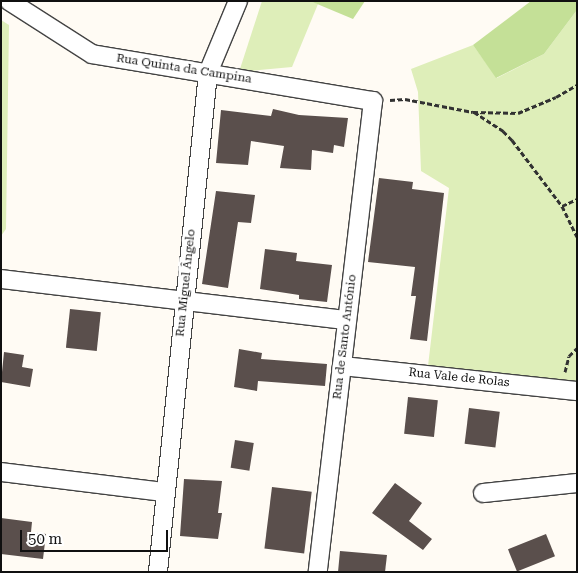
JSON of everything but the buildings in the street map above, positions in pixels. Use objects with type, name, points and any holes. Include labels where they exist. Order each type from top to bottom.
[{"type":"street","name":"Rua Quinta da Campina","points":[[9,1],[92,54],[373,101]]},
{"type":"street","name":"Rua Miguel Ângelo","points":[[158,572],[208,73],[238,1]]},
{"type":"street","name":"Rua de Santo António","points":[[318,572],[373,101]]},
{"type":"street","points":[[1,279],[347,320]]},
{"type":"street","name":"Rua Vale de Rolas","points":[[342,366],[569,390]]},
{"type":"street","points":[[1,472],[165,492]]},
{"type":"street","points":[[483,493],[577,483]]},
{"type":"path","points":[[373,101],[405,99],[474,112],[518,113],[556,97],[577,85]]},
{"type":"path","points":[[474,112],[503,131],[512,140],[562,206],[577,238]]},
{"type":"path","points":[[562,206],[577,199]]},
{"type":"path","points":[[569,390],[570,356],[577,348]]},
{"type":"green space","points":[[262,1],[310,1],[318,4],[292,67],[239,72]]},
{"type":"green space","points":[[310,1],[365,1],[353,19]]},
{"type":"green space","points":[[531,1],[577,1],[577,10],[544,54],[496,78],[473,45]]},
{"type":"green space","points":[[577,10],[577,386],[428,366],[449,188],[421,171],[418,92],[411,69],[473,45],[497,78],[544,54]]},
{"type":"green space","points":[[1,20],[9,25],[6,229],[1,236]]}]
